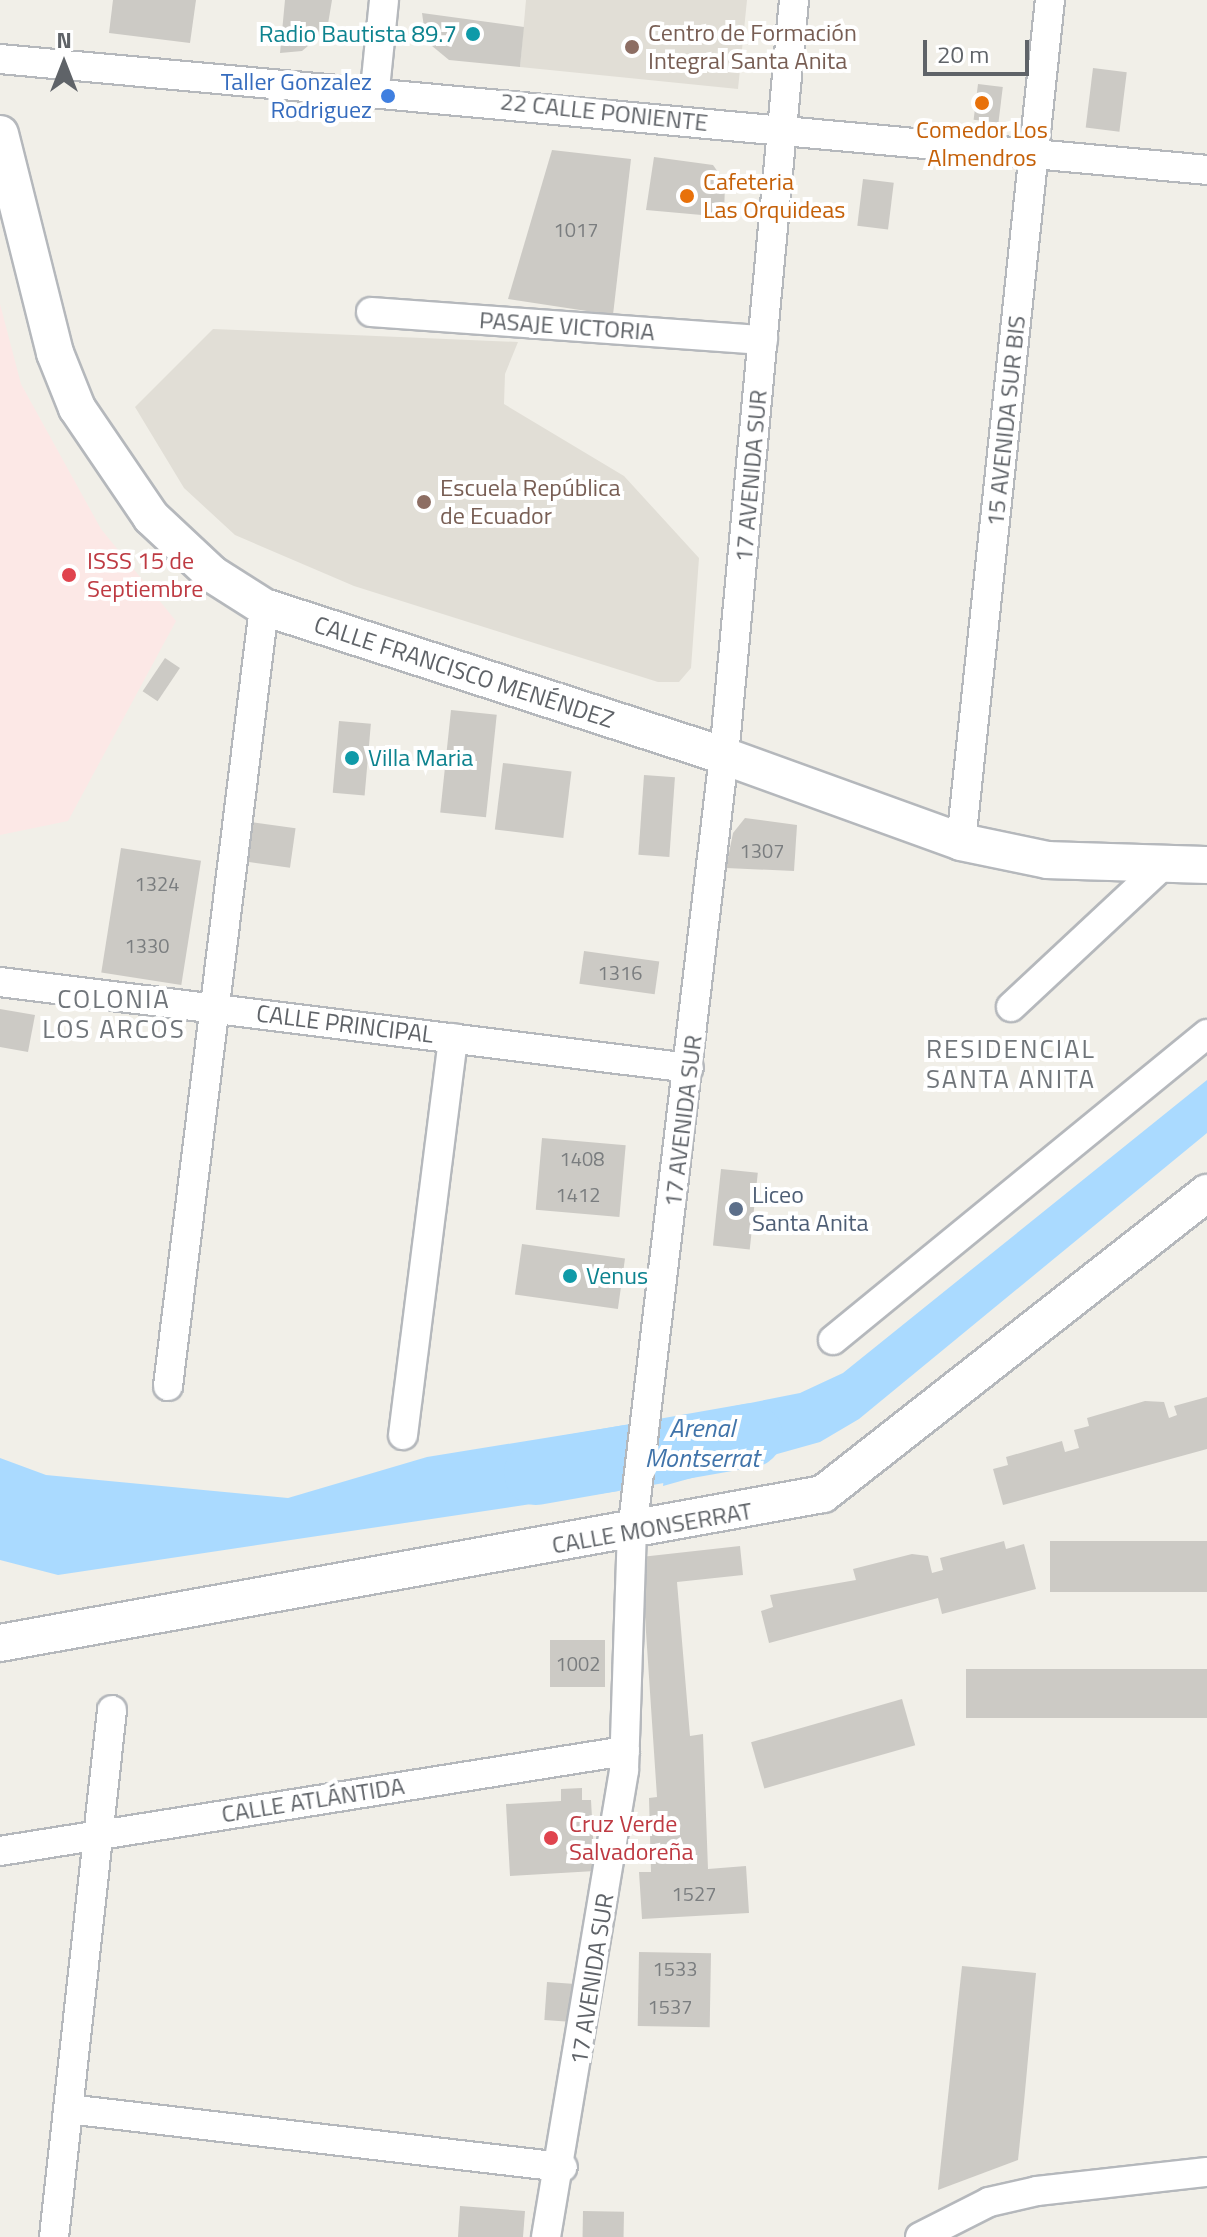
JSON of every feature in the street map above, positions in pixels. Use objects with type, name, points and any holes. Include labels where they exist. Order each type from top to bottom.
[{"type":"street","points":[[375,89],[384,0]]},
{"type":"street","name":"17 AVENIDA SUR","points":[[546,2237],[563,2167],[625,1751],[632,1532],[640,1489],[724,756],[794,0]]},
{"type":"street","name":"15 AVENIDA SUR BIS","points":[[961,842],[1050,0]]},
{"type":"street","name":"22 CALLE PONIENTE","points":[[0,59],[375,89],[1207,170]]},
{"type":"street","name":"CALLE FRANCISCO MENÉNDEZ","points":[[0,134],[55,353],[77,408],[151,517],[212,574],[264,607],[724,756],[961,842],[1048,860],[1160,868],[1207,865]]},
{"type":"street","name":"PASAJE VICTORIA","points":[[371,312],[763,340]]},
{"type":"street","points":[[168,1386],[264,607]]},
{"type":"street","points":[[1011,1007],[1160,868]]},
{"type":"street","name":"CALLE PRINCIPAL","points":[[0,982],[689,1068]]},
{"type":"street","points":[[833,1340],[1207,1034]]},
{"type":"street","points":[[403,1435],[453,1038]]},
{"type":"street","name":"CALLE MONSERRAT","points":[[0,1643],[632,1532],[823,1494],[1207,1193]]},
{"type":"street","points":[[54,2237],[103,1834],[112,1710]]},
{"type":"street","name":"CALLE ATLÁNTIDA","points":[[0,1851],[625,1751]]},
{"type":"street","points":[[68,2109],[563,2167]]},
{"type":"street","points":[[920,2237],[989,2202],[1037,2191],[1207,2172]]},
{"type":"shaded area","name":"Centro de Formación Integral Santa Anita","points":[[526,0],[747,0],[738,89],[520,67]]},
{"type":"shaded area","name":"ISSS 15 de Septiembre","points":[[0,304],[21,384],[101,529],[176,621],[68,821],[0,835]]},
{"type":"shaded area","name":"Escuela República de Ecuador","points":[[213,329],[518,342],[505,374],[504,404],[624,476],[699,558],[691,668],[679,682],[658,682],[354,586],[235,535],[184,488],[135,407]]},
{"type":"water","name":"Arenal Montserrat","points":[[1207,1080],[1207,1133],[859,1419],[820,1442],[663,1486],[670,1419],[800,1393],[843,1373]]},
{"type":"water","name":"Arenal Montserrat","points":[[625,1425],[618,1491],[58,1575],[0,1560],[0,1458],[46,1475],[288,1498],[427,1457]]},
{"type":"building","points":[[113,0],[196,0],[190,43],[109,33]]},
{"type":"building","points":[[285,0],[332,0],[327,30],[302,51],[280,53]]},
{"type":"building","name":"Radio Bautista 89.7","points":[[422,13],[524,27],[520,67],[449,60],[426,41]]},
{"type":"building","points":[[1093,68],[1127,72],[1119,132],[1086,128]]},
{"type":"building","points":[[978,84],[1003,87],[998,123],[974,120]]},
{"type":"building","points":[[552,150],[631,159],[613,315],[508,299]]},
{"type":"building","name":"Cafeteria Las Orquideas","points":[[654,157],[713,165],[725,182],[724,217],[646,210]]},
{"type":"building","points":[[863,179],[894,183],[888,229],[857,226]]},
{"type":"building","points":[[165,658],[180,668],[158,701],[143,691]]},
{"type":"building","points":[[451,710],[497,715],[486,817],[440,812]]},
{"type":"building","name":"Villa Maria","points":[[339,721],[371,724],[365,796],[333,793]]},
{"type":"building","points":[[503,763],[571,771],[563,838],[495,830]]},
{"type":"building","points":[[644,775],[675,777],[669,857],[638,855]]},
{"type":"building","points":[[745,818],[797,825],[794,871],[726,868],[733,833]]},
{"type":"building","points":[[251,822],[296,828],[290,868],[245,862]]},
{"type":"building","points":[[121,848],[201,861],[181,985],[101,972]]},
{"type":"building","points":[[584,951],[659,962],[655,994],[579,984]]},
{"type":"building","points":[[0,1009],[35,1015],[28,1052],[0,1047]]},
{"type":"building","points":[[542,1138],[626,1145],[619,1217],[536,1210]]},
{"type":"building","name":"Liceo Santa Anita","points":[[721,1169],[758,1173],[750,1249],[713,1246]]},
{"type":"building","name":"Venus","points":[[522,1244],[625,1258],[618,1309],[515,1295]]},
{"type":"building","points":[[1207,1397],[1207,1449],[1003,1505],[993,1469],[1008,1465],[1006,1457],[1062,1441],[1065,1452],[1079,1448],[1074,1430],[1089,1426],[1087,1418],[1145,1401],[1164,1402],[1169,1418],[1177,1415],[1174,1406]]},
{"type":"building","points":[[1004,1541],[1006,1549],[1024,1544],[1036,1589],[942,1614],[938,1598],[769,1643],[761,1611],[773,1607],[770,1595],[856,1580],[853,1569],[912,1554],[928,1556],[932,1573],[943,1570],[940,1558]]},
{"type":"building","points":[[1050,1541],[1207,1541],[1207,1592],[1050,1592]]},
{"type":"building","points":[[740,1546],[743,1575],[677,1582],[690,1736],[703,1734],[708,1869],[746,1866],[749,1913],[642,1919],[639,1872],[651,1872],[649,1798],[657,1797],[641,1557]]},
{"type":"building","points":[[550,1640],[605,1640],[605,1687],[550,1687]]},
{"type":"building","points":[[966,1669],[1207,1669],[1207,1718],[966,1718]]},
{"type":"building","points":[[902,1699],[915,1745],[764,1788],[751,1742]]},
{"type":"building","name":"Cruz Verde Salvadoreña","points":[[582,1788],[582,1800],[591,1800],[595,1871],[510,1876],[506,1804],[561,1801],[561,1789]]},
{"type":"building","points":[[639,1952],[711,1953],[710,2027],[638,2026]]},
{"type":"building","points":[[962,1966],[1036,1973],[1018,2160],[938,2190]]},
{"type":"building","points":[[547,1982],[579,1984],[576,2022],[544,2020]]},
{"type":"building","points":[[460,2206],[525,2211],[523,2237],[458,2237]]},
{"type":"building","points":[[583,2211],[624,2212],[624,2237],[583,2237]]},
{"type":"waterway","name":"Arenal Montserrat","points":[[536,1473],[751,1435]]},
{"type":"place","name":"Radio Bautista 89.7","points":[[473,34]]},
{"type":"place","name":"Centro de Formación Integral Santa Anita","points":[[632,47]]},
{"type":"place","name":"Taller Gonzalez Rodriguez","points":[[388,96]]},
{"type":"place","name":"Comedor Los Almendros","points":[[982,103]]},
{"type":"place","name":"Cafeteria Las Orquideas","points":[[687,196]]},
{"type":"place","name":"Escuela República de Ecuador","points":[[424,502]]},
{"type":"place","name":"ISSS 15 de Septiembre","points":[[69,575]]},
{"type":"place","name":"Villa Maria","points":[[352,758]]},
{"type":"place","name":"Liceo Santa Anita","points":[[736,1209]]},
{"type":"place","name":"Venus","points":[[570,1276]]},
{"type":"place","name":"Cruz Verde Salvadoreña","points":[[551,1838]]},
{"type":"district","name":"COLONIA LOS ARCOS","points":[[114,1014]]},
{"type":"district","name":"RESIDENCIAL SANTA ANITA","points":[[1011,1064]]}]
